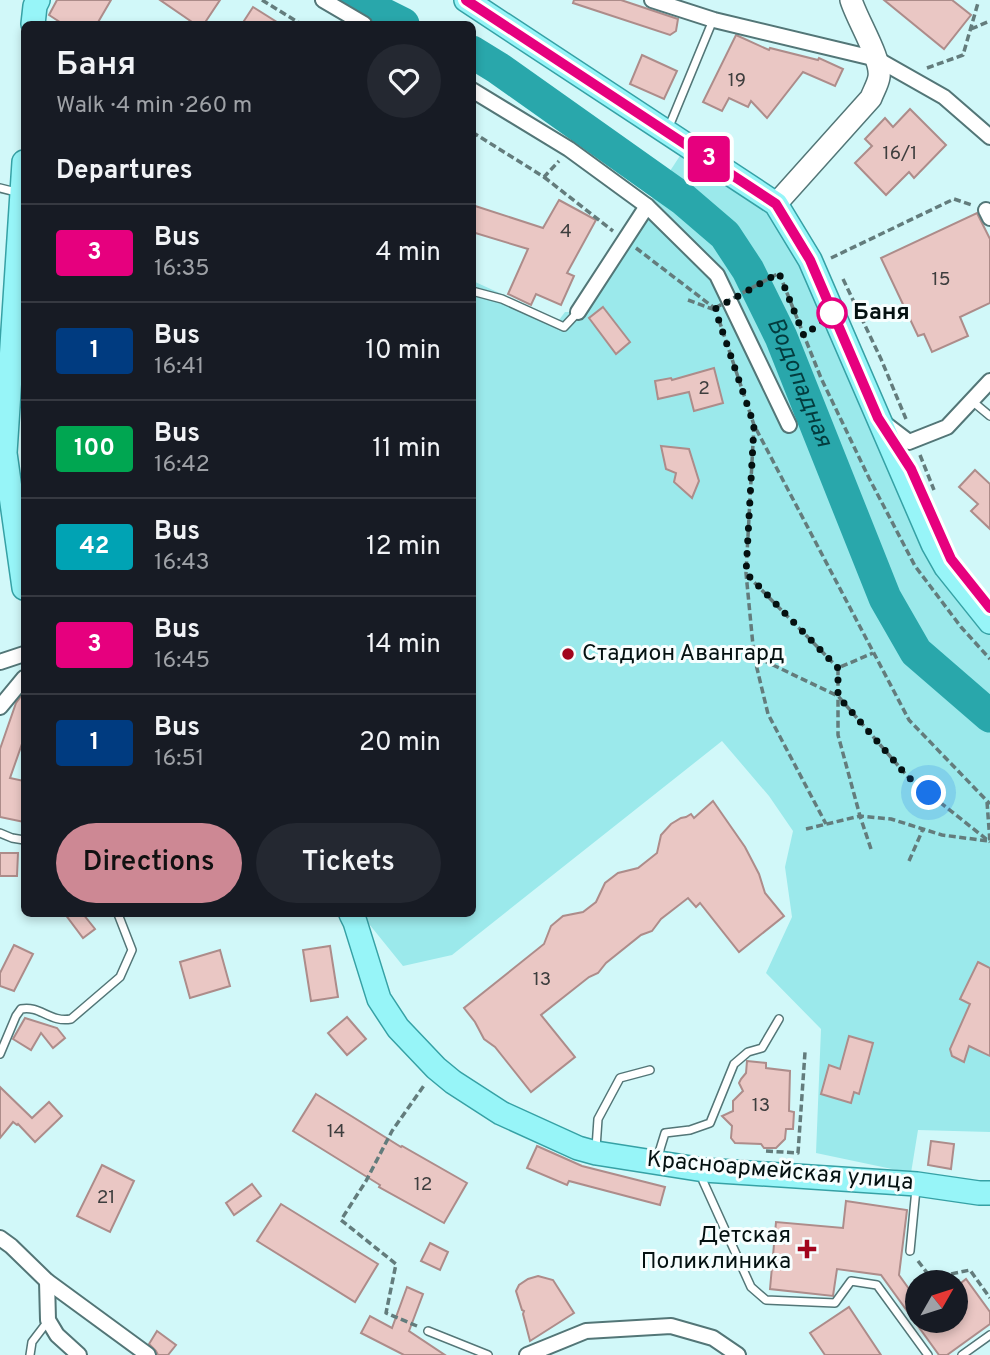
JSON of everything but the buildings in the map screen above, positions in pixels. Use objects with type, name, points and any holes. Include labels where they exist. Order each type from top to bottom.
[{"type":"main road","points":[[33,21],[37,0]]},
{"type":"main road","points":[[466,0],[776,204],[810,260],[933,544],[946,567],[990,622]]},
{"type":"main road","points":[[776,204],[871,98],[880,77],[877,59],[851,0]]},
{"type":"main road","points":[[21,169],[11,191],[2,453],[21,568]]},
{"type":"main road","points":[[878,418],[911,469],[951,559],[990,608]]},
{"type":"main road","name":"Красноармейская улица","points":[[352,917],[379,999],[398,1028],[436,1068],[501,1113],[578,1148],[704,1170],[917,1184],[990,1193]]},
{"type":"street","points":[[323,0],[359,21]]},
{"type":"street","points":[[652,0],[714,20],[877,59],[944,97],[990,137]]},
{"type":"street","points":[[476,92],[569,149],[647,206],[717,275],[789,425]]},
{"type":"street","points":[[578,312],[647,206]]},
{"type":"street","points":[[878,418],[909,442],[947,428],[990,381]]},
{"type":"street","points":[[0,662],[21,655]]},
{"type":"street","points":[[0,707],[21,681]]},
{"type":"street","points":[[6,1242],[47,1281],[148,1355]]},
{"type":"street","points":[[47,1281],[48,1320],[58,1335],[79,1355]]},
{"type":"street","points":[[527,1355],[586,1331],[671,1326],[713,1338],[738,1355]]},
{"type":"lane","points":[[667,132],[714,20]]},
{"type":"lane","points":[[476,292],[502,299],[564,327],[578,312]]},
{"type":"lane","points":[[972,401],[990,416]]},
{"type":"lane","points":[[0,833],[21,839]]},
{"type":"lane","points":[[0,1054],[21,1009],[28,1007],[61,1021],[71,1019],[120,977],[132,950],[119,917]]},
{"type":"lane","points":[[655,1163],[665,1133],[690,1130],[710,1123],[733,1064],[748,1052],[762,1048],[779,1019]]},
{"type":"lane","points":[[596,1153],[598,1119],[620,1078],[650,1070]]},
{"type":"lane","points":[[704,1170],[703,1181],[751,1287],[766,1300],[835,1303],[851,1281],[877,1285],[928,1355]]},
{"type":"lane","points":[[910,1251],[917,1184]]},
{"type":"lane","points":[[0,1229],[6,1242]]},
{"type":"lane","points":[[30,1355],[32,1342],[48,1320]]},
{"type":"lane","points":[[428,1331],[488,1355]]},
{"type":"lane","points":[[962,1355],[974,1352],[990,1335]]},
{"type":"path","points":[[262,0],[296,21]]},
{"type":"path","points":[[905,75],[963,55],[978,3]]},
{"type":"path","points":[[971,29],[990,21]]},
{"type":"path","points":[[476,134],[544,177],[569,149]]},
{"type":"path","points":[[831,258],[954,199],[988,214]]},
{"type":"path","points":[[688,300],[715,309],[779,273],[821,378],[915,566],[961,627],[990,659]]},
{"type":"path","points":[[715,309],[754,425],[909,720],[988,803],[990,842]]},
{"type":"path","points":[[754,425],[746,573],[754,656],[768,713],[826,824]]},
{"type":"path","points":[[929,476],[937,497]]},
{"type":"path","points":[[746,573],[838,668],[838,735],[872,849]]},
{"type":"path","points":[[838,668],[873,653]]},
{"type":"path","points":[[754,656],[838,696],[908,777],[990,842]]},
{"type":"path","points":[[806,830],[860,816],[891,819],[942,835],[990,842]]},
{"type":"path","points":[[909,861],[923,830]]},
{"type":"path","points":[[758,1151],[798,1153],[805,1052]]},
{"type":"path","points":[[428,1331],[386,1313],[396,1264],[341,1220],[366,1181],[392,1131],[436,1068]]},
{"type":"path","points":[[910,1251],[931,1278],[970,1270],[990,1298]]},
{"type":"shaded area","points":[[687,145],[775,204],[911,469],[936,512],[951,559],[990,608],[990,1132],[918,1130],[911,1173],[816,1153],[821,1029],[766,973],[792,917],[785,867],[793,831],[769,796],[722,741],[452,955],[403,966],[363,917],[476,917],[476,282],[559,320],[565,312],[578,312]]},
{"type":"waterway","name":"Водопадная","points":[[355,0],[397,21]]},
{"type":"waterway","name":"Водопадная","points":[[476,54],[683,199],[725,235],[748,270],[781,337],[885,598],[916,652],[990,716]]},
{"type":"bus line","name":"3","points":[[466,0],[776,204],[810,260],[878,418],[911,469],[951,559],[990,608]]},
{"type":"place","name":"Баня","points":[[832,313]]},
{"type":"place","name":"Стадион Авангард","points":[[568,654]]},
{"type":"place","name":"Детская Поликлиника","points":[[807,1249]]},
{"type":"route","points":[[832,313],[804,336],[779,273],[715,309],[754,425],[746,573],[838,668],[838,696],[908,777],[929,793]]}]
